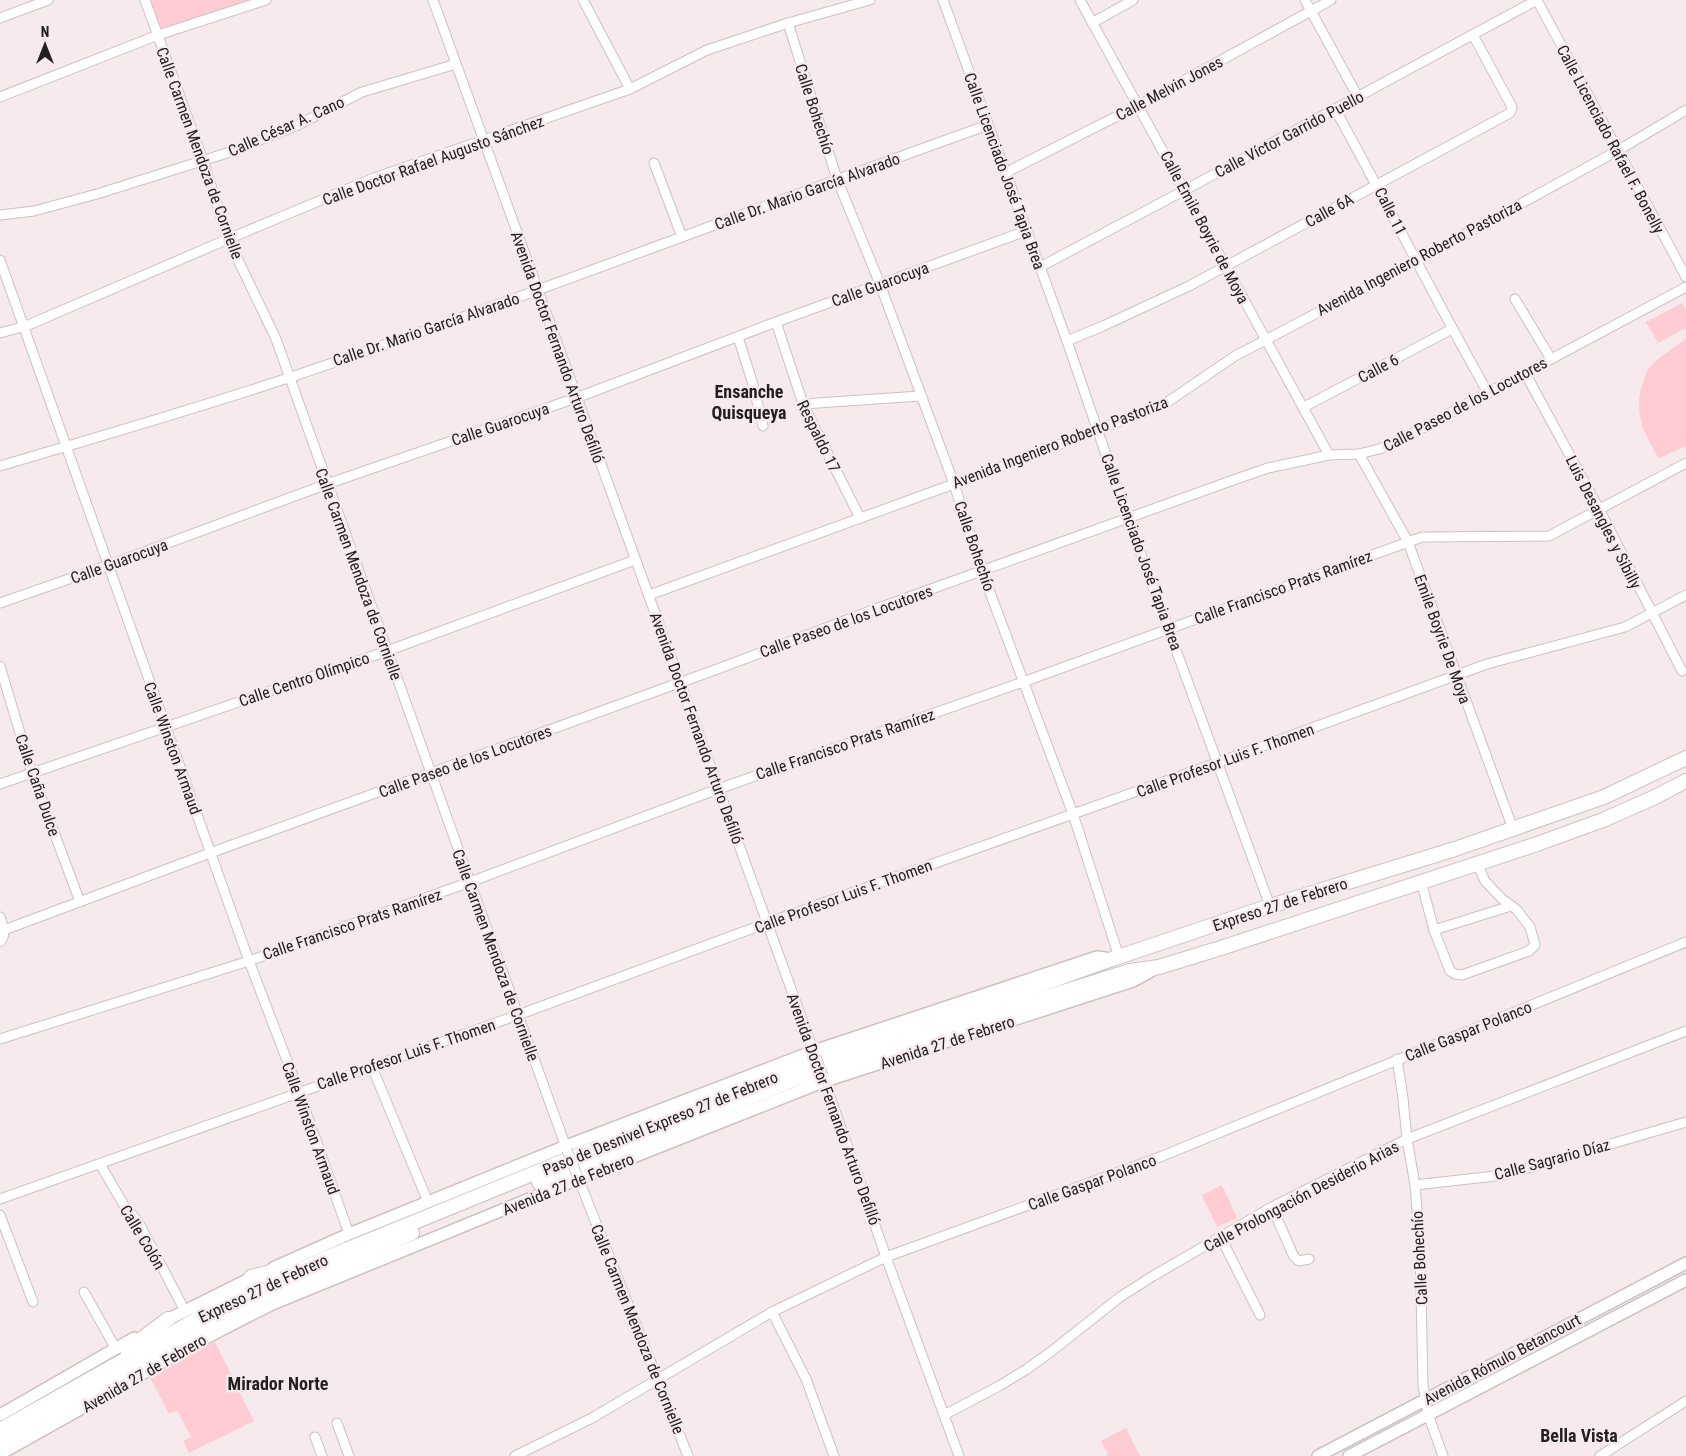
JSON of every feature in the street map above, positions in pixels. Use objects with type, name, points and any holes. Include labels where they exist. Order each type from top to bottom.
[{"type":"highway","name":"Expreso 27 de Febrero","points":[[870,1049],[1115,958],[1270,906],[1455,849],[1604,797],[1686,758]]},
{"type":"highway","name":"Expreso 27 de Febrero","points":[[870,1049],[1130,971],[1159,967],[1342,909],[1603,820],[1686,781]]},
{"type":"highway","name":"Paso de Desnivel Expreso 27 de Febrero","points":[[452,1212],[870,1049]]},
{"type":"highway","name":"Expreso 27 de Febrero","points":[[87,1387],[340,1258],[452,1212]]},
{"type":"highway","points":[[270,1304],[340,1258]]},
{"type":"highway","points":[[251,1277],[340,1258]]},
{"type":"highway","points":[[0,1441],[87,1387],[168,1319]]},
{"type":"highway","points":[[0,1430],[87,1387],[194,1344]]},
{"type":"main road","name":"Avenida 27 de Febrero","points":[[0,1415],[168,1319],[251,1277],[349,1234],[567,1148],[815,1054],[1097,957],[1115,958]]},
{"type":"main road","name":"Avenida 27 de Febrero","points":[[0,1454],[194,1344],[270,1304],[577,1177],[824,1079],[1133,981],[1159,967]]},
{"type":"main road","name":"Avenida Rómulo Betancourt","points":[[1318,1456],[1686,1263]]},
{"type":"main road","name":"Avenida Rómulo Betancourt","points":[[1349,1456],[1686,1280]]},
{"type":"street","points":[[0,18],[48,0]]},
{"type":"street","name":"Calle Carmen Mendoza de Cornielle","points":[[145,0],[203,160],[228,238],[276,339],[386,651],[432,773],[577,1177],[688,1456]]},
{"type":"street","points":[[0,96],[158,35],[266,0]]},
{"type":"street","name":"Avenida Doctor Fernando Arturo Defilló","points":[[433,0],[959,1456]]},
{"type":"street","points":[[583,0],[630,89]]},
{"type":"street","name":"Calle Doctor Rafael Augusto Sánchez","points":[[0,332],[24,326],[228,238],[374,178],[630,89],[706,50],[788,23],[870,0]]},
{"type":"street","name":"Calle Licenciado José Tapia Brea","points":[[943,0],[1067,341],[1128,519],[1219,762],[1270,906]]},
{"type":"street","name":"Calle Emile Boyrie de Moya","points":[[1080,0],[1329,455]]},
{"type":"street","points":[[1092,22],[1133,0]]},
{"type":"street","points":[[1305,0],[1358,97]]},
{"type":"street","name":"Calle Melvin Jones","points":[[1005,173],[1139,105],[1332,0]]},
{"type":"street","name":"Calle Víctor Garrido Puello","points":[[1040,267],[1537,0]]},
{"type":"street","name":"Calle Licenciado Rafael F. Bonelly","points":[[1537,0],[1686,277]]},
{"type":"street","name":"Calle Bohechío","points":[[788,23],[838,179],[880,284],[954,484],[982,571],[1072,814],[1115,958]]},
{"type":"street","name":"Calle 6A","points":[[1067,341],[1189,286],[1511,112],[1512,107],[1473,35]]},
{"type":"street","name":"Calle César A. Cano","points":[[0,215],[22,213],[97,194],[227,153],[296,126],[367,90],[456,64]]},
{"type":"street","name":"Calle 11","points":[[1335,109],[1488,393]]},
{"type":"street","name":"Avenida Ingeniero Roberto Pastoriza","points":[[649,595],[954,484],[1162,404],[1235,356],[1416,261],[1617,151],[1686,110]]},
{"type":"street","name":"Calle Dr. Mario García Alvarado","points":[[0,466],[289,378],[538,290],[988,125]]},
{"type":"street","points":[[654,163],[682,237]]},
{"type":"street","name":"Calle Guarocuya","points":[[0,603],[109,565],[327,484],[576,398],[776,322],[1026,231]]},
{"type":"street","name":"Calle Winston Armaud","points":[[0,260],[210,853],[349,1234]]},
{"type":"street","name":"Calle Paseo de los Locutores","points":[[4,930],[210,853],[1268,468],[1329,455],[1359,454],[1379,450],[1686,286]]},
{"type":"street","points":[[1516,299],[1551,359]]},
{"type":"street","name":"Respaldo 17","points":[[776,322],[802,404],[860,518]]},
{"type":"street","name":"Calle 6","points":[[1304,407],[1452,329]]},
{"type":"street","points":[[738,337],[752,381],[762,426]]},
{"type":"street","name":"Luis Desangles y Sibilly","points":[[1525,373],[1682,671]]},
{"type":"street","points":[[802,404],[920,396]]},
{"type":"street","name":"Emile Boyrie De Moya","points":[[1359,454],[1408,542],[1513,829]]},
{"type":"street","name":"Calle Francisco Prats Ramírez","points":[[0,1039],[249,960],[470,882],[718,789],[1023,682],[1422,537],[1549,536],[1686,462]]},
{"type":"street","name":"Calle Centro Olímpico","points":[[0,784],[386,651],[635,560]]},
{"type":"street","name":"Calle Profesor Luis F. Thomen","points":[[0,1199],[518,1015],[767,923],[1219,762],[1487,664],[1625,626],[1652,614],[1686,595]]},
{"type":"street","name":"Calle Caña Dulce","points":[[0,666],[32,773],[80,902]]},
{"type":"street","points":[[1421,881],[1434,930],[1450,971],[1454,974],[1462,975],[1529,951],[1535,945],[1530,927],[1518,910],[1500,898],[1485,881],[1478,863]]},
{"type":"street","points":[[1434,930],[1511,906]]},
{"type":"street","points":[[0,917],[4,930],[3,938],[0,942]]},
{"type":"street","name":"Calle Gaspar Polanco","points":[[515,1456],[588,1420],[772,1312],[886,1257],[1160,1157],[1686,942]]},
{"type":"street","name":"Calle Prolongación Desiderio Arias","points":[[944,1415],[993,1390],[1027,1369],[1120,1297],[1152,1276],[1272,1207],[1407,1139],[1686,1031]]},
{"type":"street","name":"Calle Bohechío","points":[[1397,1059],[1415,1185],[1420,1246],[1423,1385],[1428,1414],[1443,1456]]},
{"type":"street","points":[[372,1067],[428,1202]]},
{"type":"street","name":"Calle Sagrario Díaz","points":[[1415,1185],[1504,1175],[1686,1122]]},
{"type":"street","name":"Calle Colón","points":[[100,1164],[126,1208],[138,1223],[185,1311]]},
{"type":"street","points":[[1272,1207],[1294,1257],[1299,1261],[1309,1259]]},
{"type":"street","points":[[0,1215],[33,1302]]},
{"type":"street","points":[[1221,1238],[1260,1315]]},
{"type":"street","points":[[84,1292],[116,1349]]},
{"type":"street","points":[[772,1312],[806,1379],[834,1456]]},
{"type":"street","points":[[1600,1456],[1686,1401]]},
{"type":"street","points":[[337,1424],[349,1456]]},
{"type":"street","points":[[315,1437],[322,1456]]},
{"type":"shaded area","points":[[145,0],[266,0],[158,35]]},
{"type":"shaded area","points":[[1682,303],[1686,311],[1686,328],[1658,343],[1646,322]]},
{"type":"shaded area","points":[[1686,339],[1686,446],[1659,458],[1648,440],[1641,422],[1639,412],[1640,393],[1646,373],[1652,364]]},
{"type":"shaded area","points":[[1222,1185],[1237,1218],[1217,1227],[1202,1195]]},
{"type":"shaded area","points":[[215,1342],[254,1421],[189,1453],[183,1441],[191,1437],[177,1410],[169,1414],[149,1375]]},
{"type":"shaded area","points":[[1126,1428],[1140,1456],[1105,1456],[1108,1454],[1101,1441]]},
{"type":"district","name":"Ensanche Quisqueya","points":[[749,402]]},
{"type":"district","name":"Mirador Norte","points":[[278,1384]]},
{"type":"district","name":"Bella Vista","points":[[1579,1436]]}]
